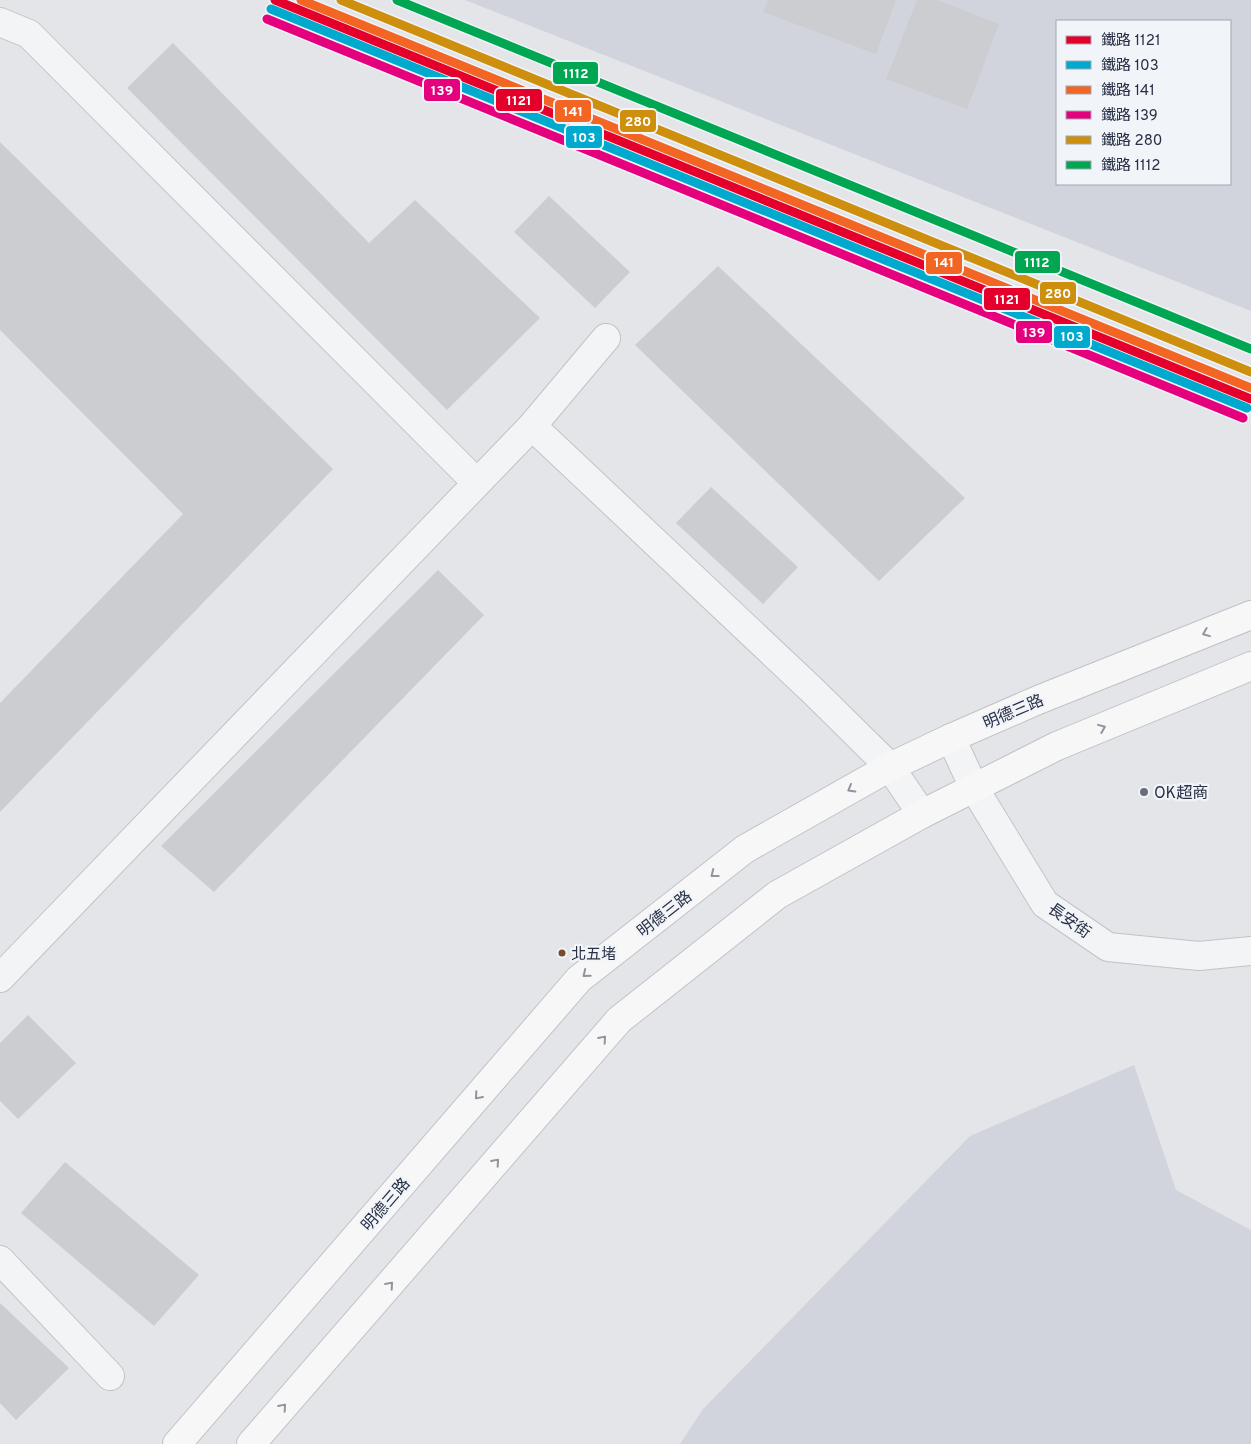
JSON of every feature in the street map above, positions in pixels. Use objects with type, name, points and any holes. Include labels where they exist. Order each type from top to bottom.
[{"type":"main road","name":"明德三路","points":[[178,1444],[579,980],[744,849],[890,767],[951,738],[1038,700],[1251,615]]},
{"type":"main road","points":[[251,1444],[619,1020],[777,895],[922,814],[1057,746],[1251,666]]},
{"type":"street","points":[[0,22],[29,34],[477,483]]},
{"type":"street","points":[[0,978],[532,426],[606,338]]},
{"type":"street","points":[[532,426],[813,691],[890,767],[922,814]]},
{"type":"street","name":"長安街","points":[[951,738],[974,788],[1045,904],[1108,947],[1199,956],[1251,951]]},
{"type":"street","points":[[0,1260],[110,1376]]},
{"type":"shaded area","points":[[465,0],[1251,0],[1251,311]]},
{"type":"shaded area","points":[[1134,1065],[1176,1190],[1251,1230],[1251,1444],[680,1444],[703,1409],[970,1136]]},
{"type":"building","points":[[768,0],[896,0],[876,54],[763,12]]},
{"type":"building","points":[[917,0],[937,0],[999,24],[967,109],[886,79]]},
{"type":"building","points":[[173,43],[369,243],[415,200],[540,318],[447,410],[127,88]]},
{"type":"building","points":[[0,142],[333,469],[0,812],[0,703],[183,514],[0,330]]},
{"type":"building","points":[[549,196],[630,272],[595,308],[514,232]]},
{"type":"building","points":[[718,266],[965,498],[879,581],[635,345]]},
{"type":"building","points":[[711,487],[798,567],[763,604],[676,523]]},
{"type":"building","points":[[438,570],[484,615],[214,892],[161,846]]},
{"type":"building","points":[[28,1015],[76,1063],[18,1119],[0,1101],[0,1043]]},
{"type":"building","points":[[65,1162],[199,1275],[154,1326],[21,1213]]},
{"type":"building","points":[[0,1303],[69,1368],[16,1420],[0,1403]]},
{"type":"rail line","name":"1121","points":[[275,0],[1251,399]]},
{"type":"rail line","name":"141","points":[[301,0],[1251,388]]},
{"type":"rail line","name":"280","points":[[341,0],[1251,372]]},
{"type":"rail line","name":"1112","points":[[397,0],[1251,349]]},
{"type":"rail line","name":"103","points":[[271,9],[1247,408]]},
{"type":"rail line","name":"139","points":[[267,19],[1243,418]]},
{"type":"place","name":"OK超商","points":[[1144,792]]},
{"type":"place","name":"北五堵","points":[[562,953]]}]
